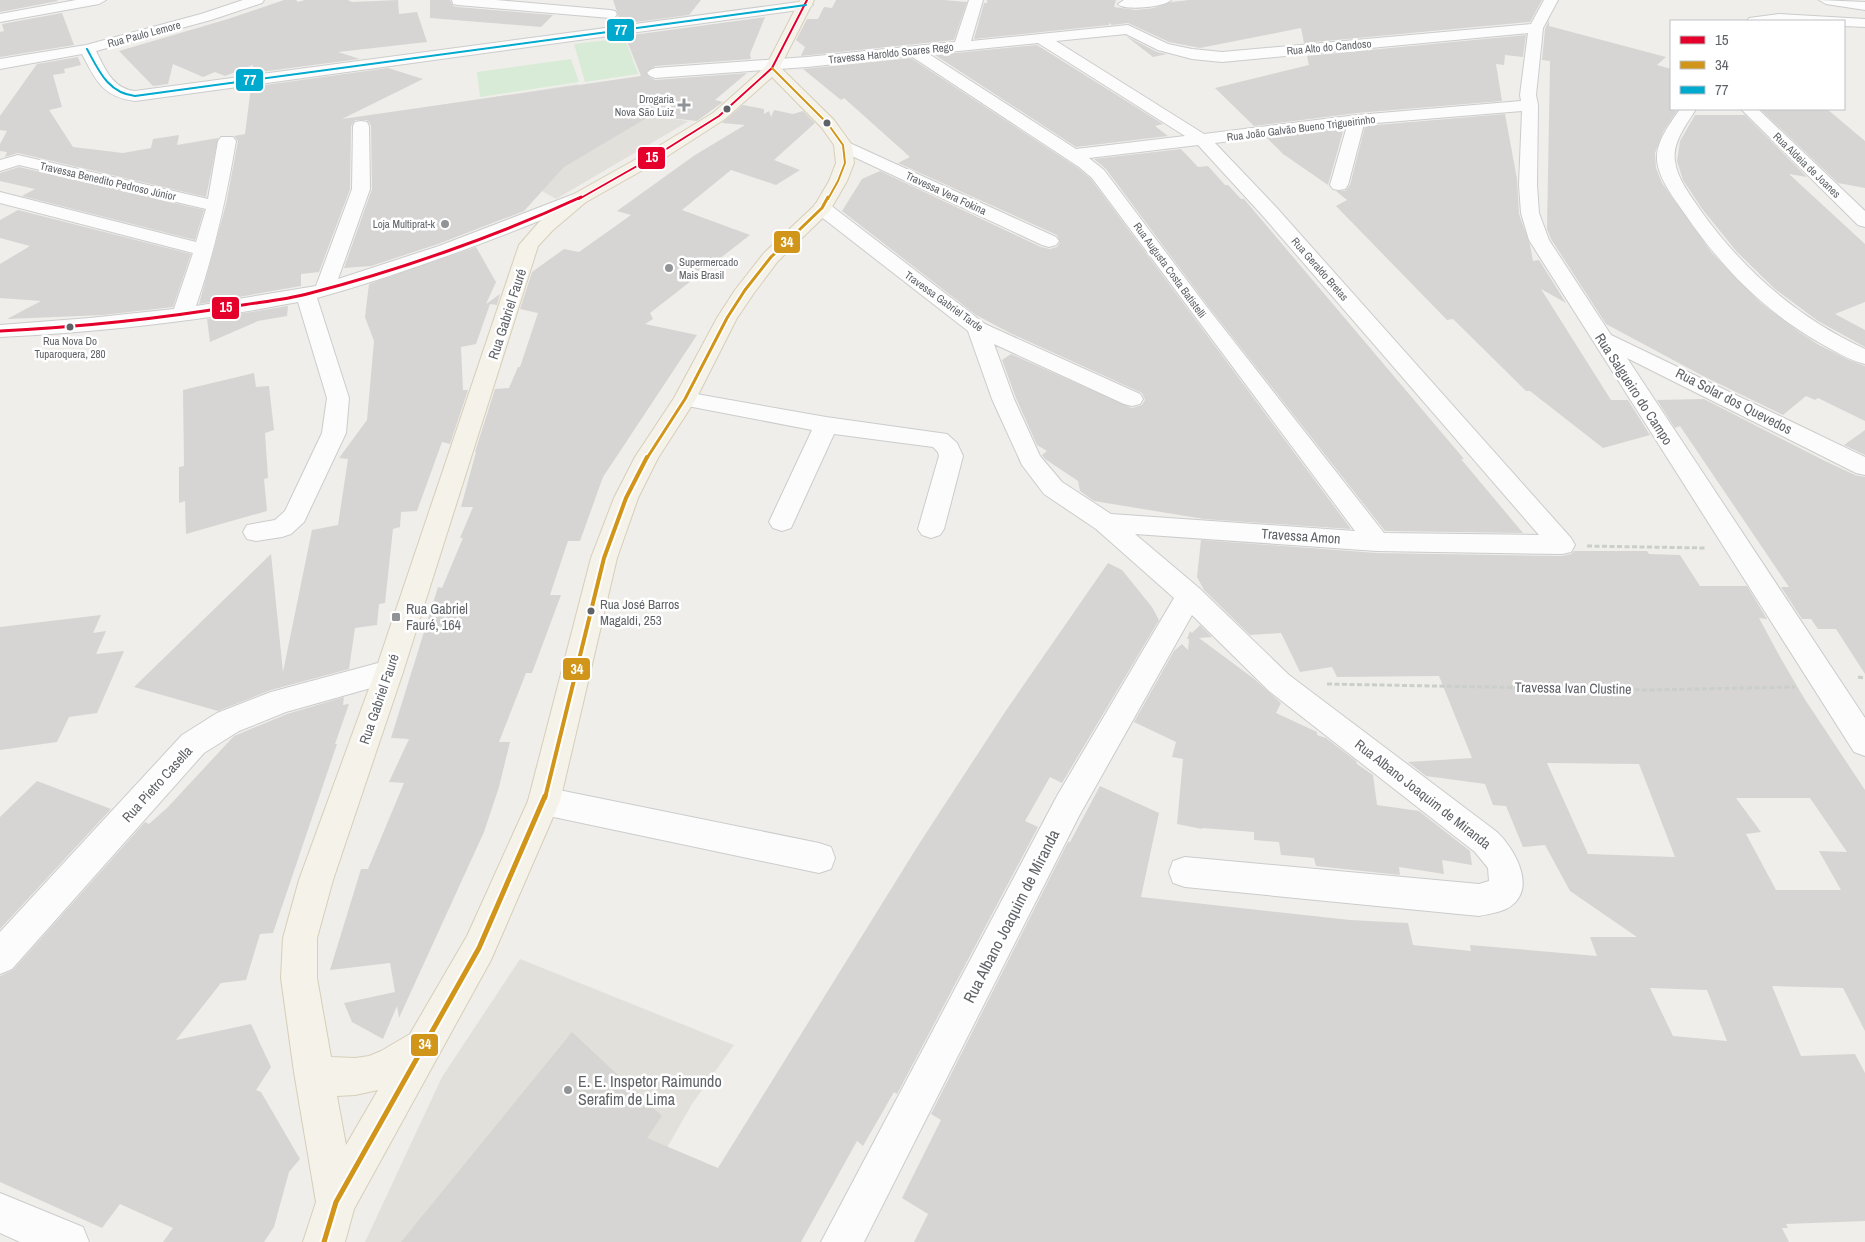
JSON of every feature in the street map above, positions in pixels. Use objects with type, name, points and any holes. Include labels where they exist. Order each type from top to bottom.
[{"type":"main road","points":[[529,246],[546,226],[580,198],[645,162],[719,116],[750,88],[779,73],[806,3]]},
{"type":"main road","points":[[750,88],[779,73]]},
{"type":"main road","points":[[324,1242],[336,1202],[479,948],[544,801],[604,558],[626,498],[647,457],[685,399],[727,318],[745,290],[771,257],[822,208],[838,181],[845,163],[843,145],[828,124],[779,73]]},
{"type":"main road","name":"Rua Gabriel Fauré","points":[[336,1202],[313,1072],[299,978],[300,938],[316,880],[389,672],[529,246]]},
{"type":"main road","points":[[313,1072],[329,1078],[347,1079],[366,1076],[386,1070],[406,1059],[423,1045]]},
{"type":"street","points":[[0,18],[99,0]]},
{"type":"street","name":"Rua Paulo Lemore","points":[[0,64],[87,49],[257,0]]},
{"type":"street","points":[[962,45],[976,0]]},
{"type":"street","points":[[1128,29],[1125,2],[1164,0]]},
{"type":"street","name":"Rua Salgueiro do Campo","points":[[1551,0],[1536,28],[1528,95],[1530,104],[1528,185],[1530,213],[1539,240],[1865,743]]},
{"type":"street","points":[[1826,0],[1865,6]]},
{"type":"street","points":[[458,1],[613,11],[610,32]]},
{"type":"street","points":[[87,49],[103,80],[110,88],[125,96],[135,96],[610,32],[806,3]]},
{"type":"street","points":[[1762,20],[1779,18],[1822,20]]},
{"type":"street","points":[[1845,21],[1865,22]]},
{"type":"street","name":"Rua Alto do Candoso","points":[[1128,29],[1163,47],[1192,54],[1222,57],[1536,28]]},
{"type":"street","name":"Travessa Haroldo Soares Rego","points":[[655,73],[779,73],[914,51],[1128,29]]},
{"type":"street","name":"Rua Geraldo Bretas","points":[[1041,38],[1204,141],[1269,211],[1562,545]]},
{"type":"street","name":"Rua Augusta Costa Batistelli","points":[[914,51],[1085,163],[1098,174],[1200,311],[1378,542]]},
{"type":"street","name":"Rua João Galvão Bueno Trigueirinho","points":[[1073,155],[1204,141],[1357,120],[1530,104]]},
{"type":"street","points":[[1687,110],[1669,141],[1666,160],[1673,182],[1699,222],[1735,268],[1772,302],[1806,327],[1865,357]]},
{"type":"street","name":"Rua Aldeia de Joanes","points":[[1750,110],[1865,222]]},
{"type":"street","points":[[1339,184],[1357,120]]},
{"type":"street","points":[[256,532],[282,528],[295,516],[334,433],[338,398],[316,292],[361,189],[361,126]]},
{"type":"street","points":[[182,315],[204,250],[216,206],[227,141]]},
{"type":"street","name":"Travessa Vera Fokina","points":[[843,145],[1049,241]]},
{"type":"street","name":"Travessa Benedito Pedroso Júnior","points":[[0,166],[10,161],[18,160],[216,206]]},
{"type":"street","points":[[1831,190],[1865,197]]},
{"type":"street","points":[[0,197],[204,250]]},
{"type":"street","points":[[0,331],[63,328],[182,315],[316,292],[403,266],[479,239],[580,198]]},
{"type":"street","name":"Travessa Gabriel Tarde","points":[[822,208],[978,328],[1132,399]]},
{"type":"street","points":[[479,239],[509,238],[529,246]]},
{"type":"street","name":"Travessa Amon","points":[[978,328],[1003,400],[1030,459],[1053,488],[1105,523],[1378,542],[1562,545]]},
{"type":"street","name":"Rua Solar dos Quevedos","points":[[1601,338],[1670,370],[1865,467]]},
{"type":"street","points":[[685,399],[826,425],[939,440],[947,445],[952,456],[931,530]]},
{"type":"street","points":[[782,522],[826,425]]},
{"type":"street","name":"Rua Albano Joaquim de Miranda","points":[[1105,523],[1189,595],[1279,683],[1486,842],[1501,856],[1507,873],[1506,887],[1496,897],[1478,900],[1185,872]]},
{"type":"street","name":"Rua Albano Joaquim de Miranda","points":[[842,1242],[1068,806],[1169,633],[1189,595]]},
{"type":"street","name":"Rua Pietro Casella","points":[[0,957],[193,744],[228,722],[281,701],[389,672]]},
{"type":"street","points":[[544,801],[819,858]]},
{"type":"street","points":[[0,1213],[68,1242]]},
{"type":"path","points":[[1562,545],[1739,549]]},
{"type":"path","name":"Travessa Ivan Clustine","points":[[1279,683],[1647,690],[1828,686],[1856,677],[1865,678]]},
{"type":"shaded area","points":[[578,84],[577,113],[632,114],[689,121],[556,199],[521,179],[430,107]]},
{"type":"shaded area","name":"E. E. Inspetor Raimundo Serafim de Lima","points":[[520,959],[734,1045],[692,1104],[613,1242],[365,1242],[442,1077]]},
{"type":"green space","points":[[625,38],[638,74],[585,82],[574,44]]},
{"type":"green space","points":[[571,59],[579,82],[480,97],[477,72]]},
{"type":"building","points":[[0,0],[57,0],[58,1],[0,12]]},
{"type":"building","points":[[284,0],[296,0],[298,2],[305,0],[348,0],[352,2],[398,0],[399,14],[417,12],[427,42],[338,52],[360,59],[252,73],[253,65],[225,76],[215,72],[203,77],[173,64],[168,84],[153,86],[119,51],[228,19]]},
{"type":"building","points":[[430,0],[450,0],[453,6],[458,7],[553,15],[541,27],[430,18]]},
{"type":"building","points":[[613,0],[701,0],[689,15],[621,24]]},
{"type":"building","points":[[836,0],[944,0],[967,2],[954,40],[801,56],[805,47],[796,40],[807,19],[818,19],[824,7],[832,8]]},
{"type":"building","points":[[987,0],[1116,0],[1114,7],[1136,10],[1189,0],[1542,0],[1530,22],[1304,43],[1301,28],[1200,48],[1169,42],[1128,23],[1112,25],[1109,23],[1109,25],[974,39],[984,3],[987,3]]},
{"type":"building","points":[[62,13],[74,45],[0,57],[0,32],[4,31],[2,24]]},
{"type":"building","points":[[765,17],[750,54],[751,59],[655,66],[646,72],[649,77],[655,80],[747,73],[715,100],[723,102],[697,121],[650,116],[564,167],[524,211],[438,244],[371,266],[344,268],[372,189],[371,125],[367,120],[355,120],[351,126],[350,189],[319,272],[301,274],[301,286],[199,304],[226,204],[238,141],[234,136],[245,134],[251,87],[388,68],[423,79],[342,119],[641,76],[625,36]]},
{"type":"building","points":[[1549,20],[1549,26],[1666,57],[1657,65],[1670,69],[1670,110],[1677,111],[1663,132],[1655,153],[1656,168],[1662,183],[1712,253],[1761,303],[1819,345],[1865,366],[1865,421],[1818,398],[1815,400],[1806,396],[1783,415],[1703,376],[1606,324],[1551,239],[1547,229],[1550,61],[1542,60],[1545,29]]},
{"type":"building","points":[[1526,35],[1523,57],[1505,55],[1504,65],[1496,64],[1502,101],[1357,113],[1254,126],[1215,88],[1309,65],[1307,56]]},
{"type":"building","points":[[1126,36],[1157,52],[1167,54],[1153,57]]},
{"type":"building","points":[[1037,45],[1163,124],[1155,126],[1168,136],[1076,147],[935,55]]},
{"type":"building","points":[[78,57],[81,65],[64,69],[65,73],[53,75],[62,107],[49,110],[73,147],[123,153],[151,148],[153,139],[179,135],[177,145],[218,138],[206,197],[18,153],[5,157],[7,152],[0,151],[0,144],[7,131],[0,130],[0,116],[37,64]]},
{"type":"building","points":[[911,58],[1078,168],[1091,179],[1351,529],[1204,519],[1094,501],[1080,491],[1078,481],[1045,459],[1042,455],[1047,451],[1037,445],[1016,398],[1002,360],[1011,354],[1132,408],[1142,405],[1145,400],[1142,393],[1010,333],[976,315],[842,211],[862,179],[880,171],[1041,247],[1050,249],[1057,247],[1060,242],[1057,235],[898,163],[910,157],[844,98],[841,100],[803,69]]},
{"type":"building","points":[[743,105],[764,109],[764,114],[769,111],[771,117],[774,110],[793,114],[803,111],[815,123],[774,160],[800,170],[776,185],[731,170],[682,210],[750,235],[650,313],[653,319],[645,324],[697,335],[603,477],[580,541],[568,541],[550,595],[561,595],[532,673],[526,673],[499,742],[510,742],[499,787],[484,832],[399,1018],[397,1006],[383,1039],[352,1022],[344,1003],[395,992],[390,963],[330,970],[361,869],[368,869],[404,783],[389,782],[409,739],[391,738],[438,587],[442,588],[463,538],[460,538],[473,507],[461,507],[475,452],[495,389],[509,388],[518,367],[520,367],[538,313],[520,309],[532,272],[564,249],[579,252],[631,215],[617,211],[695,155],[745,125],[722,123]]},
{"type":"building","points":[[1761,110],[1828,110],[1865,141],[1865,188],[1838,183]]},
{"type":"building","points":[[1505,114],[1517,179],[1519,214],[1530,245],[1533,261],[1539,260],[1566,303],[1541,289],[1611,400],[1628,400],[1650,435],[1603,448],[1530,391],[1526,391],[1453,319],[1447,320],[1336,206],[1347,200],[1336,191],[1345,191],[1350,185],[1365,126]]},
{"type":"building","points":[[1695,115],[1745,115],[1807,177],[1789,174],[1865,244],[1865,302],[1835,314],[1865,330],[1865,347],[1818,321],[1775,289],[1737,252],[1703,210],[1683,180],[1677,161],[1680,141]]},
{"type":"building","points":[[1344,128],[1328,185],[1283,154],[1267,138]]},
{"type":"building","points":[[1181,149],[1198,167],[1208,166],[1225,185],[1228,185],[1241,199],[1244,199],[1464,459],[1461,459],[1523,533],[1385,531],[1208,306],[1106,169],[1094,159]]},
{"type":"building","points":[[19,167],[204,210],[195,240],[22,196],[35,189],[0,181],[0,173]]},
{"type":"building","points":[[18,210],[191,254],[173,307],[103,315],[7,319],[41,301],[0,298],[0,264],[30,246],[0,238],[0,220]]},
{"type":"building","points":[[476,247],[496,282],[486,304],[500,294],[497,305],[490,304],[476,344],[461,347],[463,390],[468,390],[450,444],[442,442],[417,511],[401,512],[400,527],[393,529],[385,603],[379,604],[377,625],[355,628],[349,669],[271,690],[218,711],[134,687],[271,554],[283,672],[312,530],[338,525],[348,459],[339,458],[367,420],[374,341],[365,317],[369,284]]},
{"type":"building","points":[[288,306],[287,316],[258,321],[210,342],[207,319]]},
{"type":"building","points":[[254,373],[256,387],[269,386],[274,430],[265,433],[268,478],[264,479],[267,511],[186,534],[185,501],[179,503],[179,467],[184,466],[183,390]]},
{"type":"building","points":[[1704,399],[1823,460],[1855,475],[1865,477],[1865,674],[1836,629],[1818,629],[1811,619],[1802,619],[1781,587],[1789,587],[1680,426],[1675,428],[1657,400]]},
{"type":"building","points":[[1865,430],[1865,455],[1844,445]]},
{"type":"building","points":[[1201,540],[1377,553],[1562,556],[1571,554],[1574,551],[1647,551],[1649,554],[1680,555],[1700,586],[1747,586],[1767,619],[1759,618],[1780,657],[1804,698],[1865,790],[1865,1031],[1843,988],[1772,986],[1801,1056],[1855,1054],[1865,1073],[1865,1221],[1786,1224],[1788,1228],[1782,1228],[1789,1242],[914,1242],[928,1214],[902,1198],[941,1120],[931,1114],[1068,842],[1070,842],[1100,786],[1159,813],[1141,897],[1350,920],[1408,923],[1413,945],[1471,951],[1470,945],[1597,956],[1590,937],[1637,937],[1570,891],[1545,845],[1523,847],[1506,806],[1493,805],[1485,784],[1426,776],[1408,762],[1472,758],[1439,676],[1337,677],[1332,667],[1300,672],[1281,633],[1250,635],[1204,590],[1197,577]],"holes":[[[1547,763],[1639,764],[1675,857],[1588,854]],[[1736,798],[1810,798],[1847,852],[1819,851],[1841,890],[1776,890],[1746,834],[1761,832]],[[1650,988],[1707,990],[1727,1041],[1673,1036]]]},
{"type":"building","points":[[1108,563],[1122,570],[1152,607],[1159,620],[1062,783],[1050,777],[1025,821],[1038,827],[897,1094],[894,1092],[863,1146],[857,1141],[801,1242],[401,1242],[572,1032],[662,1116],[647,1138],[718,1168],[919,844],[1005,712]]},
{"type":"building","points":[[101,615],[93,633],[106,631],[96,654],[124,651],[97,713],[69,717],[57,742],[0,750],[0,627]]},
{"type":"building","points":[[1200,625],[1212,637],[1199,638],[1253,678],[1281,703],[1276,713],[1317,732],[1317,735],[1326,738],[1373,775],[1377,805],[1419,811],[1470,851],[1472,865],[1442,860],[1444,874],[1399,867],[1400,875],[1316,866],[1314,858],[1281,855],[1279,842],[1254,840],[1254,832],[1202,829],[1177,824],[1183,759],[1172,757],[1176,742],[1134,722],[1174,651],[1182,644],[1188,650],[1189,639],[1187,639],[1190,631],[1192,633]]},
{"type":"building","points":[[344,697],[343,705],[349,704],[335,744],[337,744],[273,933],[260,934],[246,980],[221,983],[176,1040],[251,1024],[271,1067],[256,1090],[261,1092],[300,1159],[289,1172],[274,1227],[264,1242],[163,1242],[173,1228],[120,1204],[102,1228],[0,1182],[0,976],[13,970],[145,822],[149,824],[167,808],[234,736],[287,714]]},
{"type":"building","points":[[37,781],[111,809],[0,929],[0,817]]},
{"type":"transit line","name":"15","points":[[0,331],[63,328],[182,315],[306,294],[419,260],[479,239],[580,198],[660,153],[719,116],[772,68],[807,0]]},
{"type":"transit line","name":"77","points":[[87,49],[100,74],[111,87],[117,92],[135,96],[806,5]]},
{"type":"transit line","name":"34","points":[[324,1242],[336,1202],[479,948],[544,801],[604,558],[626,498],[647,457],[685,399],[727,318],[745,290],[771,257],[822,208],[838,181],[845,163],[843,145],[828,124],[772,68]]},
{"type":"place","name":"Drogaria Nova São Luiz","points":[[684,105]]},
{"type":"place","name":"Loja Multiprat-k","points":[[445,224]]},
{"type":"place","name":"Supermercado Mais Brasil","points":[[669,268]]},
{"type":"place","name":"Rua Nova Do Tuparoquera, 280","points":[[70,327]]},
{"type":"place","name":"Rua José Barros Magaldi, 253","points":[[591,611]]},
{"type":"place","name":"Rua Gabriel Fauré, 164","points":[[396,617]]},
{"type":"place","name":"E. E. Inspetor Raimundo Serafim de Lima","points":[[568,1090]]}]
